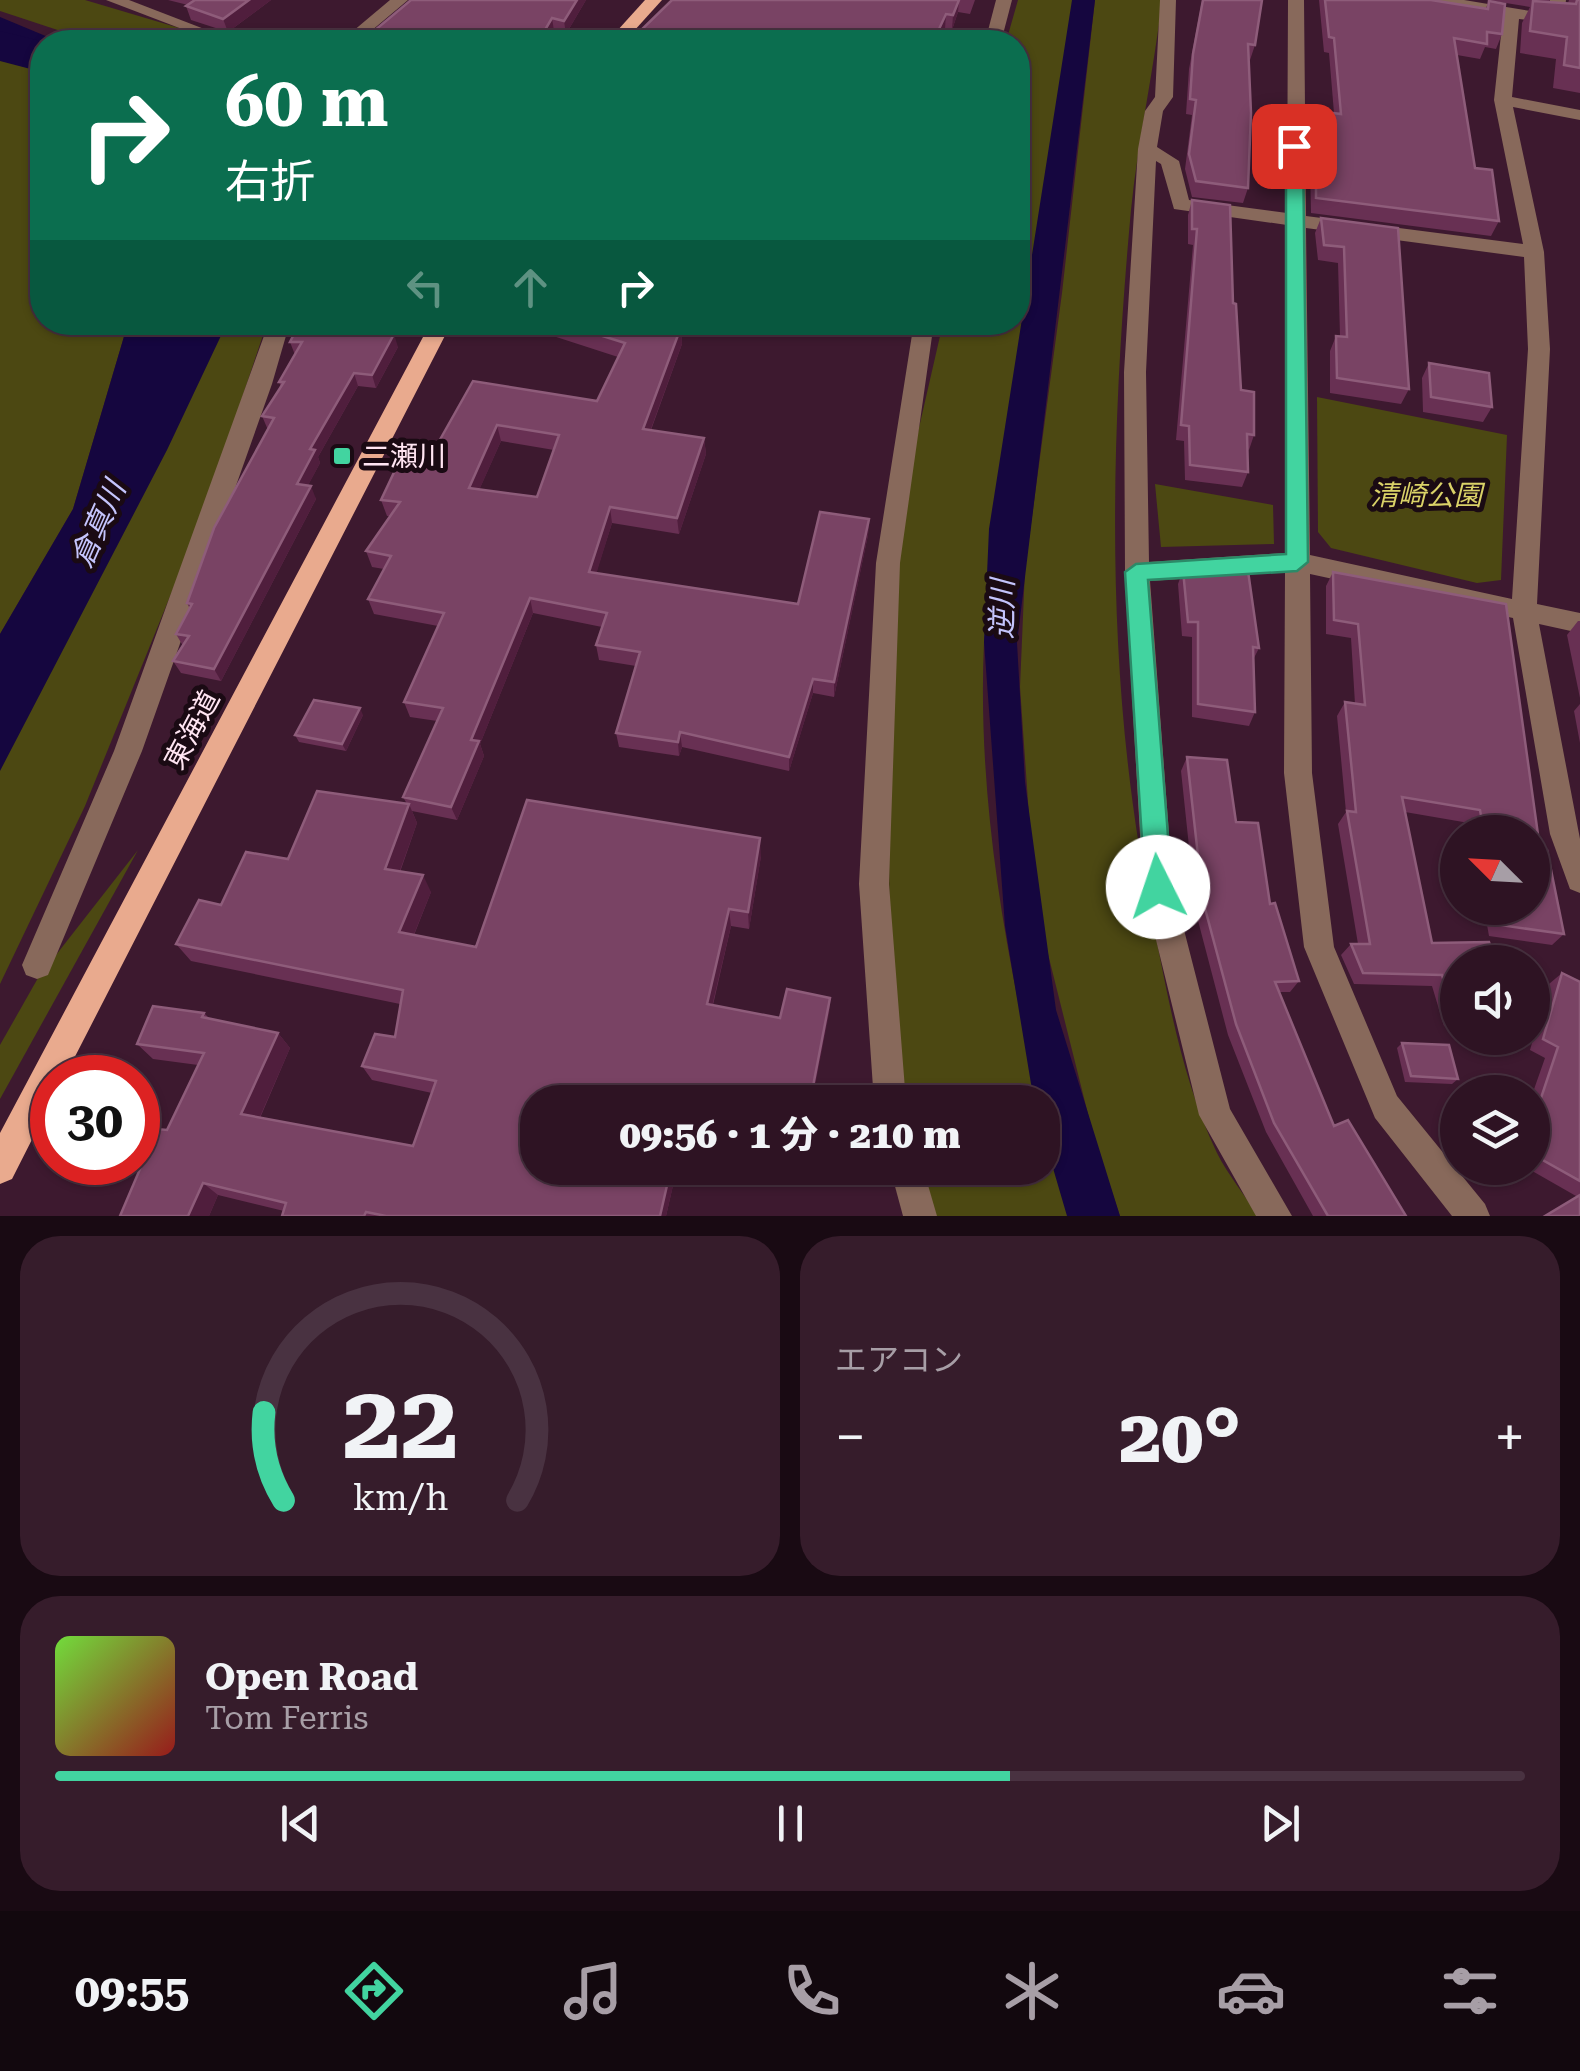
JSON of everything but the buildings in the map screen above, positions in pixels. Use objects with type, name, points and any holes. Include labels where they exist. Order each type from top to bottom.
[{"type":"main road","points":[[626,30],[654,0]]},
{"type":"main road","name":"東海道","points":[[0,1167],[435,335]]},
{"type":"street","points":[[114,0],[197,30]]},
{"type":"street","points":[[363,30],[400,0]]},
{"type":"street","points":[[996,30],[1004,0]]},
{"type":"street","points":[[1168,0],[1164,97],[1154,111],[1147,149],[1135,372],[1136,572],[1158,887],[1215,1115],[1275,1216]]},
{"type":"street","points":[[1296,0],[1298,773],[1319,947],[1386,1108],[1473,1216]]},
{"type":"street","points":[[1436,0],[1580,24]]},
{"type":"street","points":[[1556,20],[1558,0]]},
{"type":"street","points":[[1511,13],[1504,100],[1534,252],[1539,350],[1524,610],[1564,834],[1580,880]]},
{"type":"street","points":[[1504,100],[1580,115]]},
{"type":"street","points":[[1147,149],[1170,161],[1181,205],[1534,252]]},
{"type":"street","points":[[36,965],[128,751],[275,335]]},
{"type":"street","points":[[889,1085],[874,884],[888,563],[922,335]]},
{"type":"street","points":[[1136,572],[1297,562],[1580,623]]},
{"type":"street","points":[[912,1185],[920,1216]]},
{"type":"green space","points":[[0,0],[85,0],[186,30],[58,30],[0,11]]},
{"type":"green space","points":[[1018,0],[1073,0],[1030,310],[1030,30],[1009,30]]},
{"type":"green space","points":[[1095,0],[1162,0],[1131,210],[1118,390],[1116,569],[1126,749],[1154,927],[1186,1070],[1217,1153],[1258,1216],[1120,1216],[1094,1138],[1035,902],[1020,687],[1025,569],[1062,293]]},
{"type":"green space","points":[[0,43],[30,62],[30,335],[124,335],[73,509],[0,634]]},
{"type":"green space","points":[[219,335],[263,335],[203,515],[85,806],[0,984],[0,768]]},
{"type":"green space","points":[[940,335],[1027,335],[984,642],[983,700],[996,874],[1036,1085],[890,1085],[888,563]]},
{"type":"green space","name":"清崎公園","points":[[1317,397],[1507,435],[1501,580],[1477,583],[1331,548],[1318,532]]},
{"type":"green space","points":[[1155,484],[1273,505],[1274,544],[1161,547]]},
{"type":"green space","points":[[138,850],[0,1099],[0,1045],[38,978]]},
{"type":"green space","points":[[1060,1181],[1069,1216],[920,1216],[912,1185],[1060,1185]]},
{"type":"water","name":"逆川","points":[[1072,0],[1095,0],[1017,643],[1025,782],[1056,1010],[1120,1216],[1067,1216],[1058,1185],[1060,1085],[1031,1085],[1005,926],[984,642],[989,529],[1019,335],[1030,335],[1030,268]]},
{"type":"water","points":[[0,17],[31,30],[30,62],[0,43]]},
{"type":"water","points":[[124,335],[221,335],[167,450],[0,771],[0,634],[73,509]]},
{"type":"waterway","name":"倉真川","points":[[0,46],[30,54]]},
{"type":"place","name":"二瀬川","points":[[342,456]]},
{"type":"route","points":[[1158,887],[1136,572],[1297,562],[1294,146]]}]
